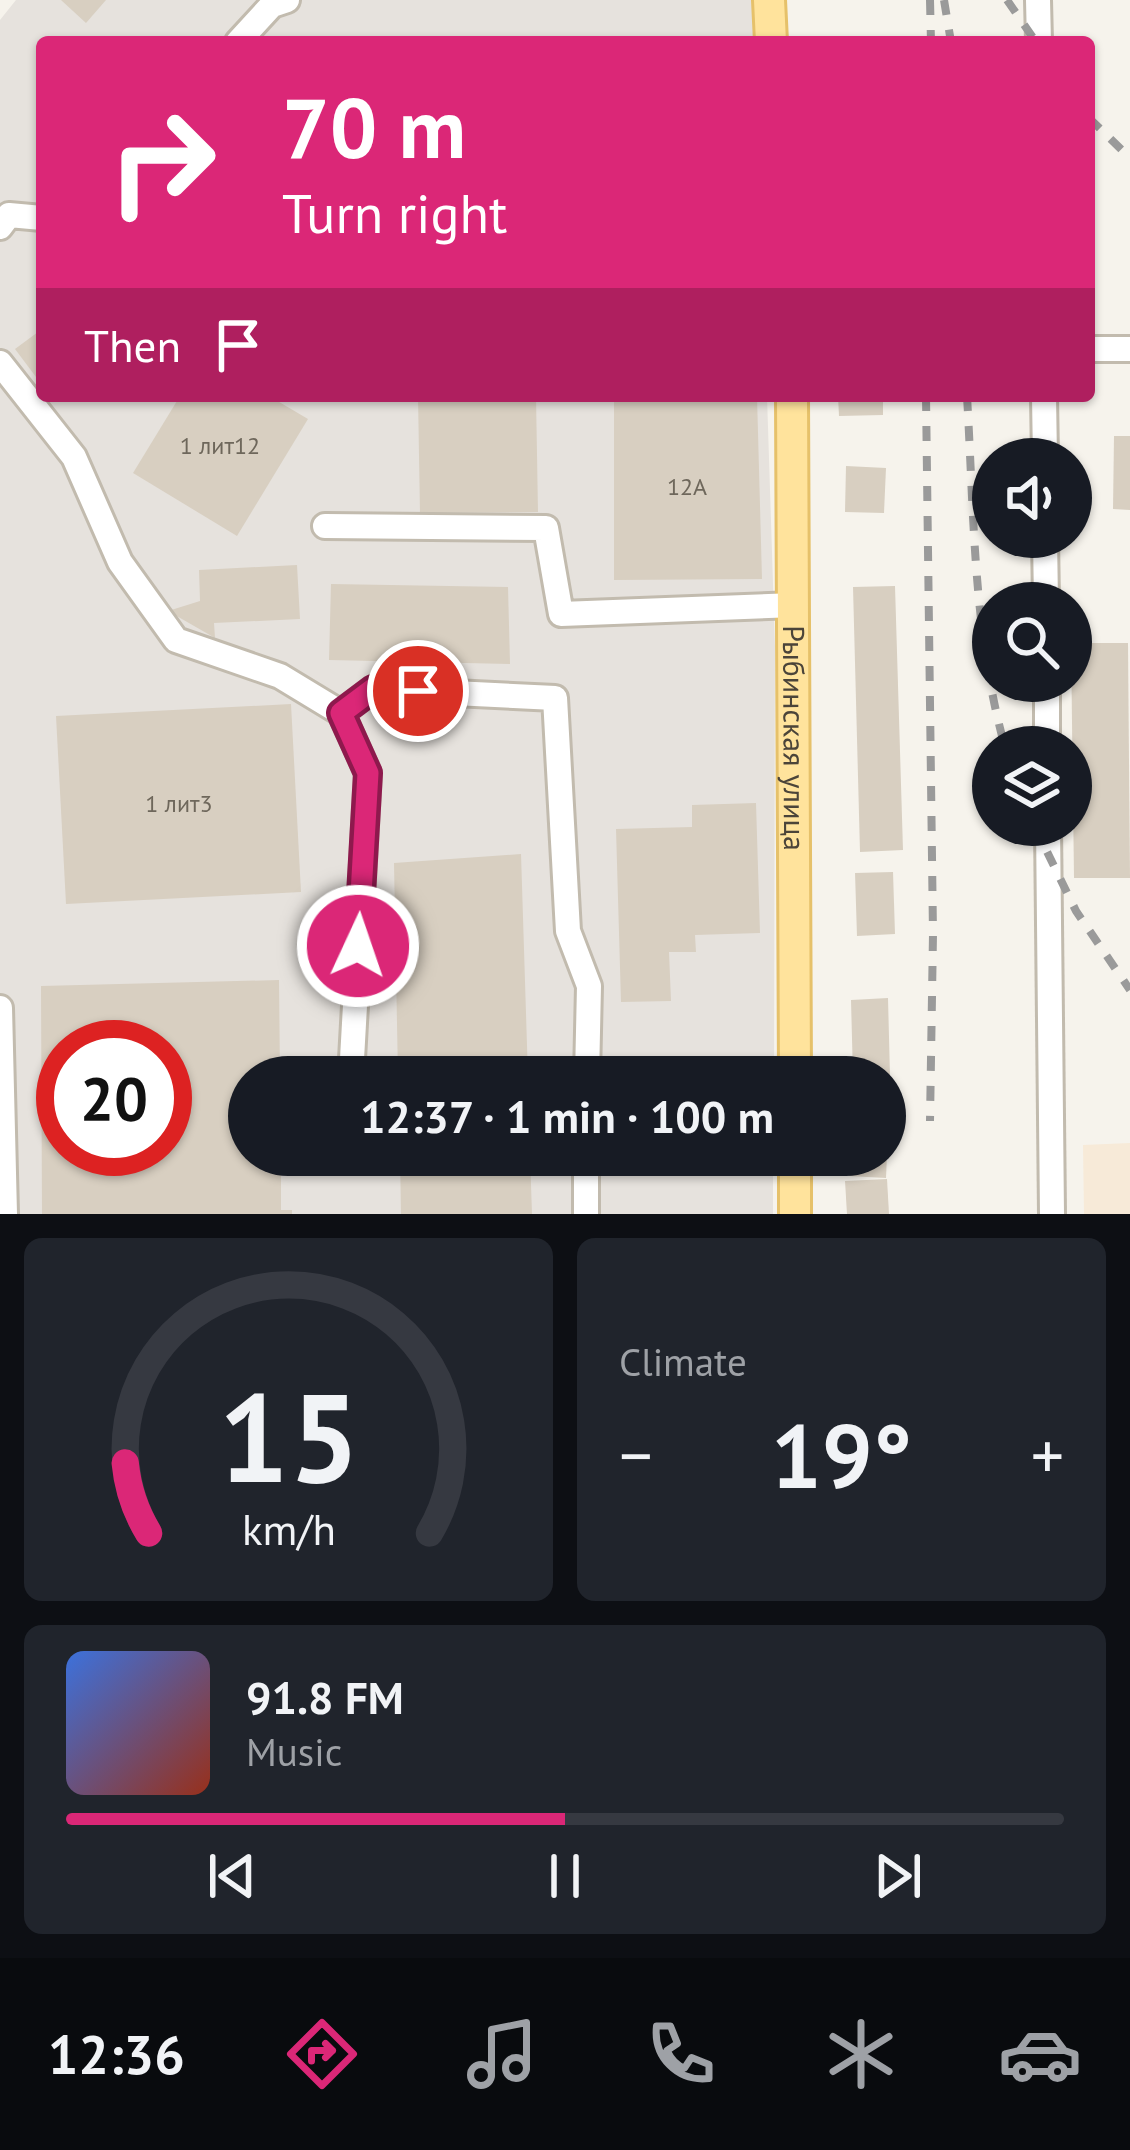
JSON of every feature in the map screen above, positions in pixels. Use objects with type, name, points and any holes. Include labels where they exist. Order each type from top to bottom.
[{"type":"main road","points":[[769,0],[771,36]]},
{"type":"main road","name":"Рыбинская улица","points":[[792,402],[795,1056]]},
{"type":"main road","points":[[795,1176],[795,1214]]},
{"type":"street","points":[[244,36],[272,5],[286,0]]},
{"type":"street","points":[[1039,0],[1039,36]]},
{"type":"street","points":[[0,227],[8,215],[36,217]]},
{"type":"street","points":[[1095,349],[1130,349]]},
{"type":"street","points":[[0,363],[74,458],[120,562],[176,640],[280,676],[341,713],[368,773],[352,1056]]},
{"type":"street","points":[[1044,402],[1045,438]]},
{"type":"street","points":[[325,526],[546,528],[561,614],[795,605]]},
{"type":"street","points":[[341,713],[373,689],[555,698],[568,931],[589,986],[587,1056]]},
{"type":"street","points":[[1048,846],[1052,1214]]},
{"type":"street","points":[[0,1008],[5,1214]]},
{"type":"street","points":[[586,1176],[586,1214]]},
{"type":"shaded area","points":[[16,0],[753,0],[755,36],[36,36],[36,402],[767,402],[775,646],[774,1056],[228,1056],[228,1176],[773,1176],[773,1214],[0,1214],[0,20]]},
{"type":"shaded area","points":[[1130,1143],[1130,1214],[1084,1214],[1083,1145]]},
{"type":"building","points":[[61,0],[106,0],[86,23]]},
{"type":"building","points":[[36,333],[36,377],[15,349]]},
{"type":"building","points":[[176,402],[279,402],[308,419],[237,536],[133,473]]},
{"type":"building","points":[[418,402],[536,402],[538,512],[420,513]]},
{"type":"building","points":[[614,402],[757,402],[762,579],[614,580]]},
{"type":"building","points":[[838,402],[883,402],[883,415],[839,416]]},
{"type":"building","points":[[1114,436],[1130,436],[1130,510],[1113,509]]},
{"type":"building","points":[[846,466],[886,468],[884,513],[845,512]]},
{"type":"building","points":[[297,565],[300,619],[214,623],[215,638],[168,611],[200,601],[199,570]]},
{"type":"building","points":[[331,584],[508,587],[510,664],[329,660]]},
{"type":"building","points":[[895,586],[903,850],[860,852],[853,587]]},
{"type":"building","points":[[1092,643],[1128,643],[1130,878],[1074,878],[1074,846],[1092,846],[1092,726],[1072,726],[1072,702],[1092,702]]},
{"type":"building","points":[[291,704],[301,892],[66,904],[56,716]]},
{"type":"building","points":[[756,803],[760,933],[695,935],[696,952],[669,952],[671,1001],[621,1002],[616,829],[692,827],[692,805]]},
{"type":"building","points":[[521,854],[527,1056],[398,1056],[394,863]]},
{"type":"building","points":[[893,872],[895,934],[857,936],[855,873]]},
{"type":"building","points":[[279,980],[280,1056],[228,1056],[228,1176],[281,1176],[281,1210],[292,1210],[292,1214],[42,1214],[42,1176],[192,1176],[192,1020],[41,1020],[41,986]]},
{"type":"building","points":[[888,998],[889,1056],[852,1056],[851,1000]]},
{"type":"building","points":[[400,1176],[531,1176],[532,1214],[401,1214]]},
{"type":"building","points":[[887,1179],[889,1214],[847,1214],[845,1181]]},
{"type":"railway","points":[[930,0],[931,36]]},
{"type":"railway","points":[[944,0],[950,36]]},
{"type":"railway","points":[[1007,0],[1032,36]]},
{"type":"railway","points":[[1095,124],[1130,158]]},
{"type":"railway","points":[[926,402],[933,934],[930,1121]]},
{"type":"railway","points":[[967,402],[981,617],[1000,726]]},
{"type":"railway","points":[[1044,846],[1076,911],[1130,990]]},
{"type":"route","points":[[358,946],[368,773],[341,713],[373,689],[418,691]]}]
